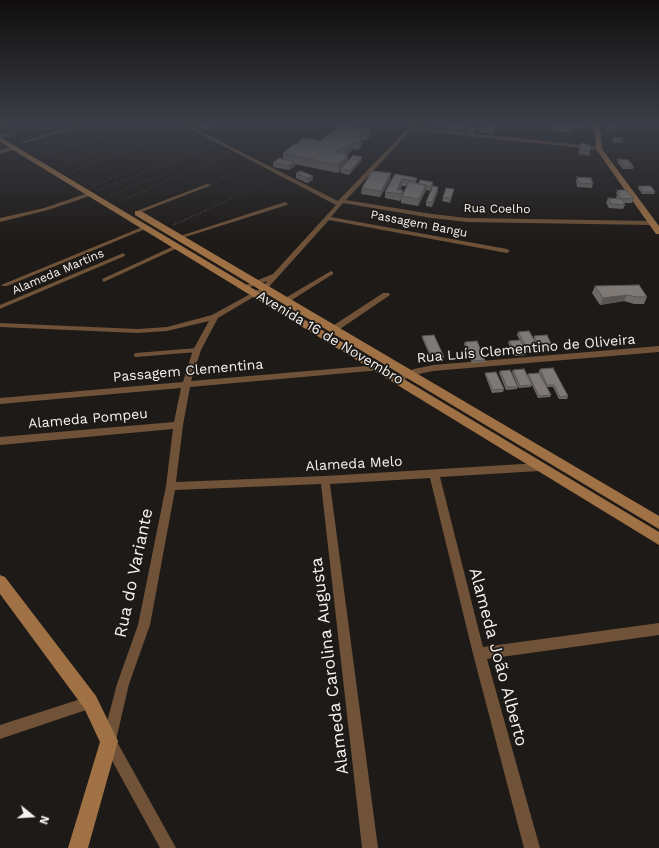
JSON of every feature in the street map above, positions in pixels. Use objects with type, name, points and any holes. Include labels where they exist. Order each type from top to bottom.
[{"type":"main road","name":"Avenida 16 de Novembro","points":[[51,165],[94,190],[109,196],[166,228],[179,242],[245,287],[259,288],[378,368],[402,377],[659,523]]},
{"type":"main road","name":"Avenida 16 de Novembro","points":[[63,165],[94,190],[147,227],[179,242],[334,329],[402,377],[539,466],[659,539]]},
{"type":"main road","points":[[610,165],[659,232]]},
{"type":"main road","points":[[0,582],[90,702],[109,741],[78,848]]},
{"type":"street","name":"Rua Coelho","points":[[259,165],[340,202],[462,220],[652,223]]},
{"type":"street","points":[[0,325],[138,331],[167,329],[215,317],[276,275],[375,165]]},
{"type":"street","points":[[137,212],[209,184]]},
{"type":"street","points":[[0,220],[46,209],[94,190]]},
{"type":"street","points":[[179,242],[285,204]]},
{"type":"street","name":"Passagem Bangu","points":[[328,218],[507,251]]},
{"type":"street","points":[[5,284],[147,227]]},
{"type":"street","points":[[284,301],[331,273]]},
{"type":"street","points":[[259,288],[276,275]]},
{"type":"street","points":[[334,329],[386,295]]},
{"type":"street","name":"Rua do Variante","points":[[109,741],[124,684],[144,625],[171,486],[178,425],[186,385],[197,350],[215,317]]},
{"type":"street","name":"Rua Luís Clementino de Oliveira","points":[[402,377],[433,368],[659,349]]},
{"type":"street","name":"Passagem Clementina","points":[[0,401],[378,368]]},
{"type":"street","name":"Alameda Pompeu","points":[[0,441],[178,425]]},
{"type":"street","name":"Alameda Melo","points":[[171,486],[325,480],[539,466]]},
{"type":"street","name":"Alameda João Alberto","points":[[434,474],[479,654],[532,848]]},
{"type":"street","name":"Alameda Carolina Augusta","points":[[325,480],[370,848]]},
{"type":"street","points":[[479,654],[659,629]]},
{"type":"street","points":[[0,732],[90,702]]},
{"type":"street","points":[[109,741],[168,848]]},
{"type":"lane","points":[[104,280],[179,242]]},
{"type":"lane","name":"Alameda Martins","points":[[0,308],[123,255]]},
{"type":"lane","points":[[136,355],[197,350]]},
{"type":"path","points":[[70,172],[89,165]]},
{"type":"path","points":[[94,190],[164,165]]},
{"type":"path","points":[[119,202],[206,165]]},
{"type":"path","points":[[209,184],[252,165]]},
{"type":"path","points":[[109,196],[175,169]]},
{"type":"path","points":[[94,190],[129,171]]},
{"type":"path","points":[[166,228],[262,186],[280,175]]},
{"type":"building","points":[[345,165],[356,165],[350,171],[341,169]]},
{"type":"building","points":[[622,165],[632,165],[634,167],[624,167]]},
{"type":"building","points":[[301,171],[313,176],[307,178],[296,173]]},
{"type":"building","points":[[372,171],[391,173],[381,191],[362,188]]},
{"type":"building","points":[[395,174],[417,178],[415,181],[402,179],[397,190],[403,190],[401,194],[385,192]]},
{"type":"building","points":[[577,177],[591,178],[593,184],[579,183]]},
{"type":"building","points":[[420,180],[433,182],[431,187],[418,184]]},
{"type":"building","points":[[409,182],[426,185],[419,199],[402,196]]},
{"type":"building","points":[[433,186],[438,187],[432,202],[426,202]]},
{"type":"building","points":[[639,186],[651,186],[655,192],[643,192]]},
{"type":"building","points":[[446,188],[454,189],[451,198],[443,197]]},
{"type":"building","points":[[617,190],[626,190],[634,198],[622,199],[617,194],[620,193]]},
{"type":"building","points":[[608,198],[622,199],[625,205],[611,204]]},
{"type":"building","points":[[639,285],[647,297],[627,295],[603,298],[595,286]]},
{"type":"building","points":[[529,331],[539,348],[528,350],[518,332]]},
{"type":"building","points":[[434,335],[444,357],[432,358],[422,336]]},
{"type":"building","points":[[547,335],[553,348],[541,349],[534,336]]},
{"type":"building","points":[[520,340],[527,353],[516,354],[509,341]]},
{"type":"building","points":[[477,341],[485,360],[472,361],[465,342]]},
{"type":"building","points":[[553,368],[568,396],[560,397],[554,385],[547,385],[540,369]]},
{"type":"building","points":[[524,369],[532,385],[520,386],[513,370]]},
{"type":"building","points":[[510,370],[518,387],[507,387],[500,371]]},
{"type":"building","points":[[496,372],[504,389],[493,390],[485,373]]},
{"type":"building","points":[[539,373],[551,395],[539,396],[528,374]]}]
